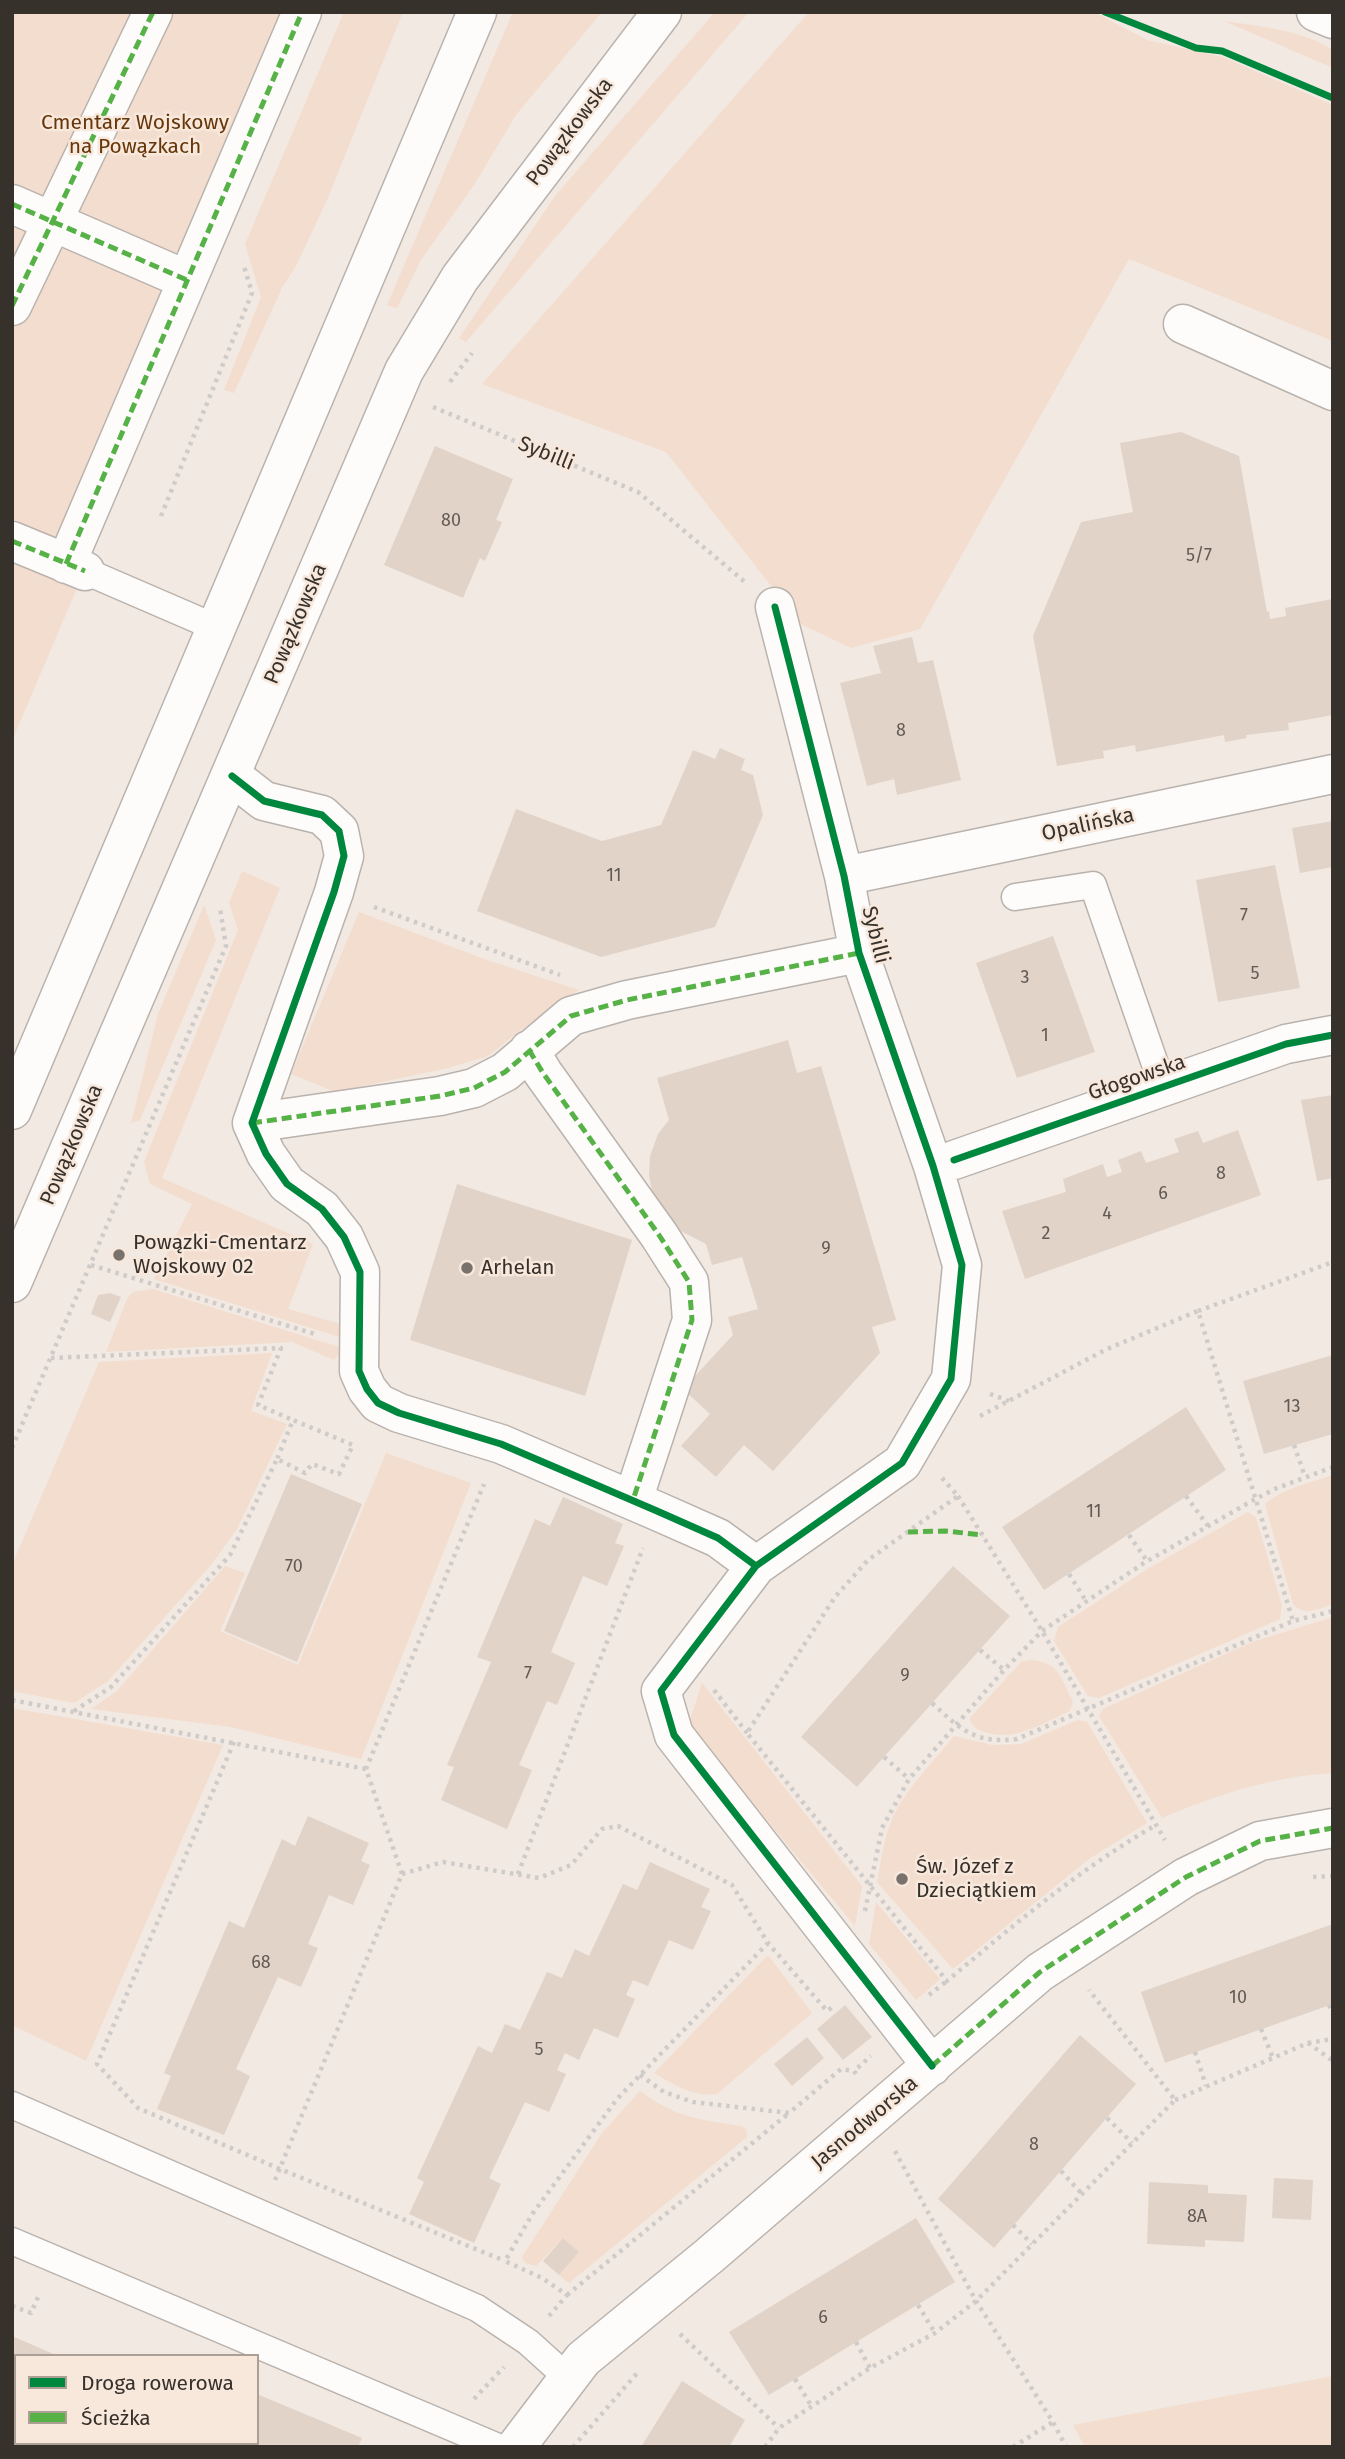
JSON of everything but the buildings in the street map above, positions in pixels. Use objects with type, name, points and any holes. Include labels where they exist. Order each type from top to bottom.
[{"type":"street","points":[[12,306],[153,12]]},
{"type":"street","points":[[12,541],[75,567],[187,280],[302,12]]},
{"type":"street","points":[[12,1110],[477,12]]},
{"type":"street","name":"Powązkowska","points":[[12,1283],[404,371],[460,278],[662,12]]},
{"type":"street","points":[[1316,12],[1333,19]]},
{"type":"street","points":[[12,204],[187,280]]},
{"type":"street","points":[[1183,324],[1333,391]]},
{"type":"street","name":"Sybilli","points":[[756,1566],[902,1463],[951,1380],[962,1265],[933,1166],[859,953],[844,876],[775,607]]},
{"type":"street","name":"Opalińska","points":[[844,876],[1333,774]]},
{"type":"street","points":[[232,776],[264,801],[323,815],[339,831],[344,856],[334,892],[252,1123],[266,1154],[287,1184],[323,1209],[344,1237],[360,1272],[359,1371],[367,1390],[378,1403],[398,1413],[501,1444],[718,1538],[756,1566],[661,1691],[674,1735],[932,2066]]},
{"type":"street","points":[[252,1123],[440,1096],[474,1088],[505,1072],[571,1016],[627,1000],[859,953]]},
{"type":"street","name":"Głogowska","points":[[954,1160],[1286,1044],[1333,1035]]},
{"type":"street","points":[[529,1050],[689,1282],[692,1320],[645,1506]]},
{"type":"street","name":"Jasnodworska","points":[[516,2447],[583,2359],[709,2256],[1040,1972],[1186,1877],[1260,1841],[1333,1828]]},
{"type":"lane","points":[[75,567],[217,628]]},
{"type":"lane","points":[[1015,897],[1093,885],[1163,1087]]},
{"type":"lane","points":[[12,2105],[477,2308],[528,2342],[569,2379]]},
{"type":"lane","points":[[12,2241],[498,2447]]},
{"type":"path","points":[[160,516],[252,293],[240,254]]},
{"type":"path","points":[[448,385],[471,353]]},
{"type":"path","points":[[334,892],[563,977]]},
{"type":"path","points":[[12,1448],[226,946],[219,907]]},
{"type":"path","points":[[977,1418],[1107,1349],[1198,1311],[1333,1262]]},
{"type":"path","points":[[91,1265],[359,1348]]},
{"type":"path","points":[[1198,1311],[1293,1621]]},
{"type":"path","points":[[51,1358],[281,1348],[258,1405],[353,1444],[339,1474],[312,1464],[306,1473],[277,1459]]},
{"type":"path","points":[[74,1711],[111,1687],[230,1555],[293,1420]]},
{"type":"path","points":[[261,2214],[402,1874],[366,1769],[501,1444]]},
{"type":"path","points":[[1294,1445],[1305,1477]]},
{"type":"path","points":[[865,1909],[882,1828],[909,1779],[1004,1670],[1042,1631],[1147,1562],[1257,1498],[1333,1467]]},
{"type":"path","points":[[935,1470],[958,1496],[1042,1631],[1186,1877]]},
{"type":"path","points":[[747,1733],[835,1597],[868,1560],[958,1496]]},
{"type":"path","points":[[1186,1496],[1208,1526]]},
{"type":"path","points":[[519,1874],[645,1506]]},
{"type":"path","points":[[1129,1535],[1147,1562]]},
{"type":"path","points":[[1069,1574],[1086,1601]]},
{"type":"path","points":[[932,1703],[968,1734],[996,1741],[1017,1739],[1293,1621],[1333,1611]]},
{"type":"path","points":[[980,1650],[1004,1670]]},
{"type":"path","points":[[688,1657],[947,1981],[1050,1895],[1109,1852],[1156,1825]]},
{"type":"path","points":[[12,1700],[366,1769]]},
{"type":"path","points":[[234,1742],[97,2064],[138,2108],[505,2261],[542,2278],[567,2295]]},
{"type":"path","points":[[884,1757],[909,1779]]},
{"type":"path","points":[[402,1874],[443,1862],[539,1878],[570,1865],[602,1829],[618,1826],[732,1885],[768,1943],[827,2011],[837,2004]]},
{"type":"path","points":[[505,2261],[541,2203],[617,2099],[768,1943]]},
{"type":"path","points":[[1087,1987],[1175,2100]]},
{"type":"path","points":[[1329,2005],[1333,2014]]},
{"type":"path","points":[[1261,2029],[1272,2058]]},
{"type":"path","points":[[765,2447],[779,2428],[870,2368],[934,2333],[976,2301],[1175,2100],[1308,2043],[1333,2039]]},
{"type":"path","points":[[1308,2043],[1333,2060]]},
{"type":"path","points":[[854,2071],[878,2049]]},
{"type":"path","points":[[1195,2052],[1206,2086]]},
{"type":"path","points":[[448,2426],[528,2342],[567,2295],[841,2069],[854,2071]]},
{"type":"path","points":[[854,2071],[976,2301],[1066,2447]]},
{"type":"path","points":[[640,2075],[664,2092],[693,2102],[789,2113]]},
{"type":"path","points":[[1107,2119],[1132,2143]]},
{"type":"path","points":[[1061,2171],[1082,2193]]},
{"type":"path","points":[[1013,2225],[1032,2244]]},
{"type":"path","points":[[12,2306],[31,2314],[39,2295]]},
{"type":"path","points":[[918,2305],[934,2333]]},
{"type":"path","points":[[675,2330],[779,2428]]},
{"type":"path","points":[[856,2343],[870,2368]]},
{"type":"path","points":[[573,2447],[641,2369]]},
{"type":"path","points":[[796,2379],[812,2406]]},
{"type":"path","points":[[1013,2447],[1053,2422]]},
{"type":"green space","name":"Cmentarz Wojskowy na Powązkach","points":[[12,12],[322,12],[12,741]]},
{"type":"green space","points":[[344,12],[403,12],[327,200],[296,266],[283,286],[234,393],[224,390],[261,297],[245,244]]},
{"type":"green space","points":[[513,12],[602,12],[516,115],[474,185],[421,260],[397,308],[387,305]]},
{"type":"green space","points":[[715,12],[749,12],[466,342],[459,338],[555,196]]},
{"type":"green space","points":[[809,12],[1094,12],[1147,40],[1223,57],[1333,105],[1333,341],[1129,259],[920,629],[851,648],[801,624],[666,452],[482,384]]},
{"type":"green space","points":[[1224,21],[1307,37],[1333,50],[1333,68]]},
{"type":"green space","points":[[242,871],[280,888],[162,1178],[313,1244],[288,1309],[344,1325],[343,1338],[154,1279],[192,1204],[150,1184],[144,1162],[238,930],[229,903]]},
{"type":"green space","points":[[204,905],[216,940],[140,1120],[131,1123],[158,1014]]},
{"type":"green space","points":[[359,912],[487,960],[579,990],[488,1056],[448,1068],[335,1092],[291,1074]]},
{"type":"green space","points":[[153,1289],[339,1347],[342,1351],[334,1360],[292,1342],[106,1352],[127,1299],[133,1292]]},
{"type":"green space","points":[[272,1353],[251,1411],[287,1424],[237,1529],[211,1565],[108,1681],[74,1703],[12,1691],[12,1565],[99,1362]]},
{"type":"green space","points":[[386,1453],[471,1483],[361,1759],[231,1727],[91,1709],[117,1691],[225,1566],[245,1573],[220,1631],[298,1665]]},
{"type":"green space","points":[[1333,1475],[1333,1604],[1312,1611],[1302,1610],[1293,1604],[1265,1504],[1289,1490]]},
{"type":"green space","points":[[1248,1512],[1256,1518],[1282,1605],[1280,1619],[1099,1698],[1088,1696],[1054,1641],[1058,1627],[1149,1568]]},
{"type":"green space","points":[[1333,1617],[1333,1773],[1288,1778],[1245,1788],[1162,1818],[1099,1716],[1103,1709],[1252,1642]]},
{"type":"green space","points":[[1029,1660],[1053,1667],[1073,1701],[1070,1711],[1039,1726],[1007,1735],[985,1732],[975,1727],[970,1718],[1021,1662]]},
{"type":"green space","points":[[702,1683],[862,1886],[855,1926],[688,1726]]},
{"type":"green space","points":[[12,1708],[223,1745],[86,2061],[12,2025]]},
{"type":"green space","points":[[1078,1720],[1087,1722],[1147,1823],[1089,1859],[953,1969],[877,1882],[892,1819],[912,1787],[954,1736],[992,1745],[1021,1744]]},
{"type":"green space","points":[[876,1902],[940,1979],[916,2000],[869,1944]]},
{"type":"green space","points":[[768,1955],[812,2013],[717,2094],[692,2092],[654,2073]]},
{"type":"green space","points":[[640,2091],[676,2112],[741,2126],[746,2129],[747,2137],[569,2283],[559,2275],[579,2252],[563,2238],[536,2266],[525,2263],[522,2257],[602,2133]]},
{"type":"green space","points":[[1333,2376],[1333,2447],[1085,2447],[1073,2425]]},
{"type":"marked path","points":[[12,306],[153,12]]},
{"type":"marked path","points":[[66,564],[302,12]]},
{"type":"marked path","points":[[12,204],[187,280]]},
{"type":"marked path","points":[[12,541],[85,571]]},
{"type":"marked path","points":[[252,1123],[440,1096],[474,1088],[505,1072],[571,1016],[627,1000],[859,953]]},
{"type":"marked path","points":[[529,1050],[689,1282],[692,1320],[633,1500]]},
{"type":"marked path","points":[[908,1532],[945,1531],[983,1535]]},
{"type":"marked path","points":[[932,2066],[1040,1972],[1186,1877],[1260,1841],[1333,1828]]},
{"type":"cycle path","points":[[1105,12],[1196,48],[1222,51],[1333,98]]},
{"type":"cycle path","points":[[775,607],[844,876],[859,953],[933,1166],[962,1265],[951,1379],[902,1463],[756,1566],[661,1691],[674,1735],[932,2066]]},
{"type":"cycle path","points":[[232,776],[264,801],[322,815],[339,831],[344,856],[334,892],[252,1123],[266,1154],[287,1184],[322,1209],[344,1237],[360,1272],[359,1371],[367,1389],[378,1403],[399,1413],[501,1444],[718,1538],[756,1566]]},
{"type":"cycle path","points":[[954,1160],[1286,1044],[1333,1035]]},
{"type":"place","name":"Powązki-Cmentarz Wojskowy 02","points":[[119,1255]]},
{"type":"place","name":"Arhelan","points":[[467,1268]]},
{"type":"place","name":"Św. Józef z Dzieciątkiem","points":[[902,1879]]}]
